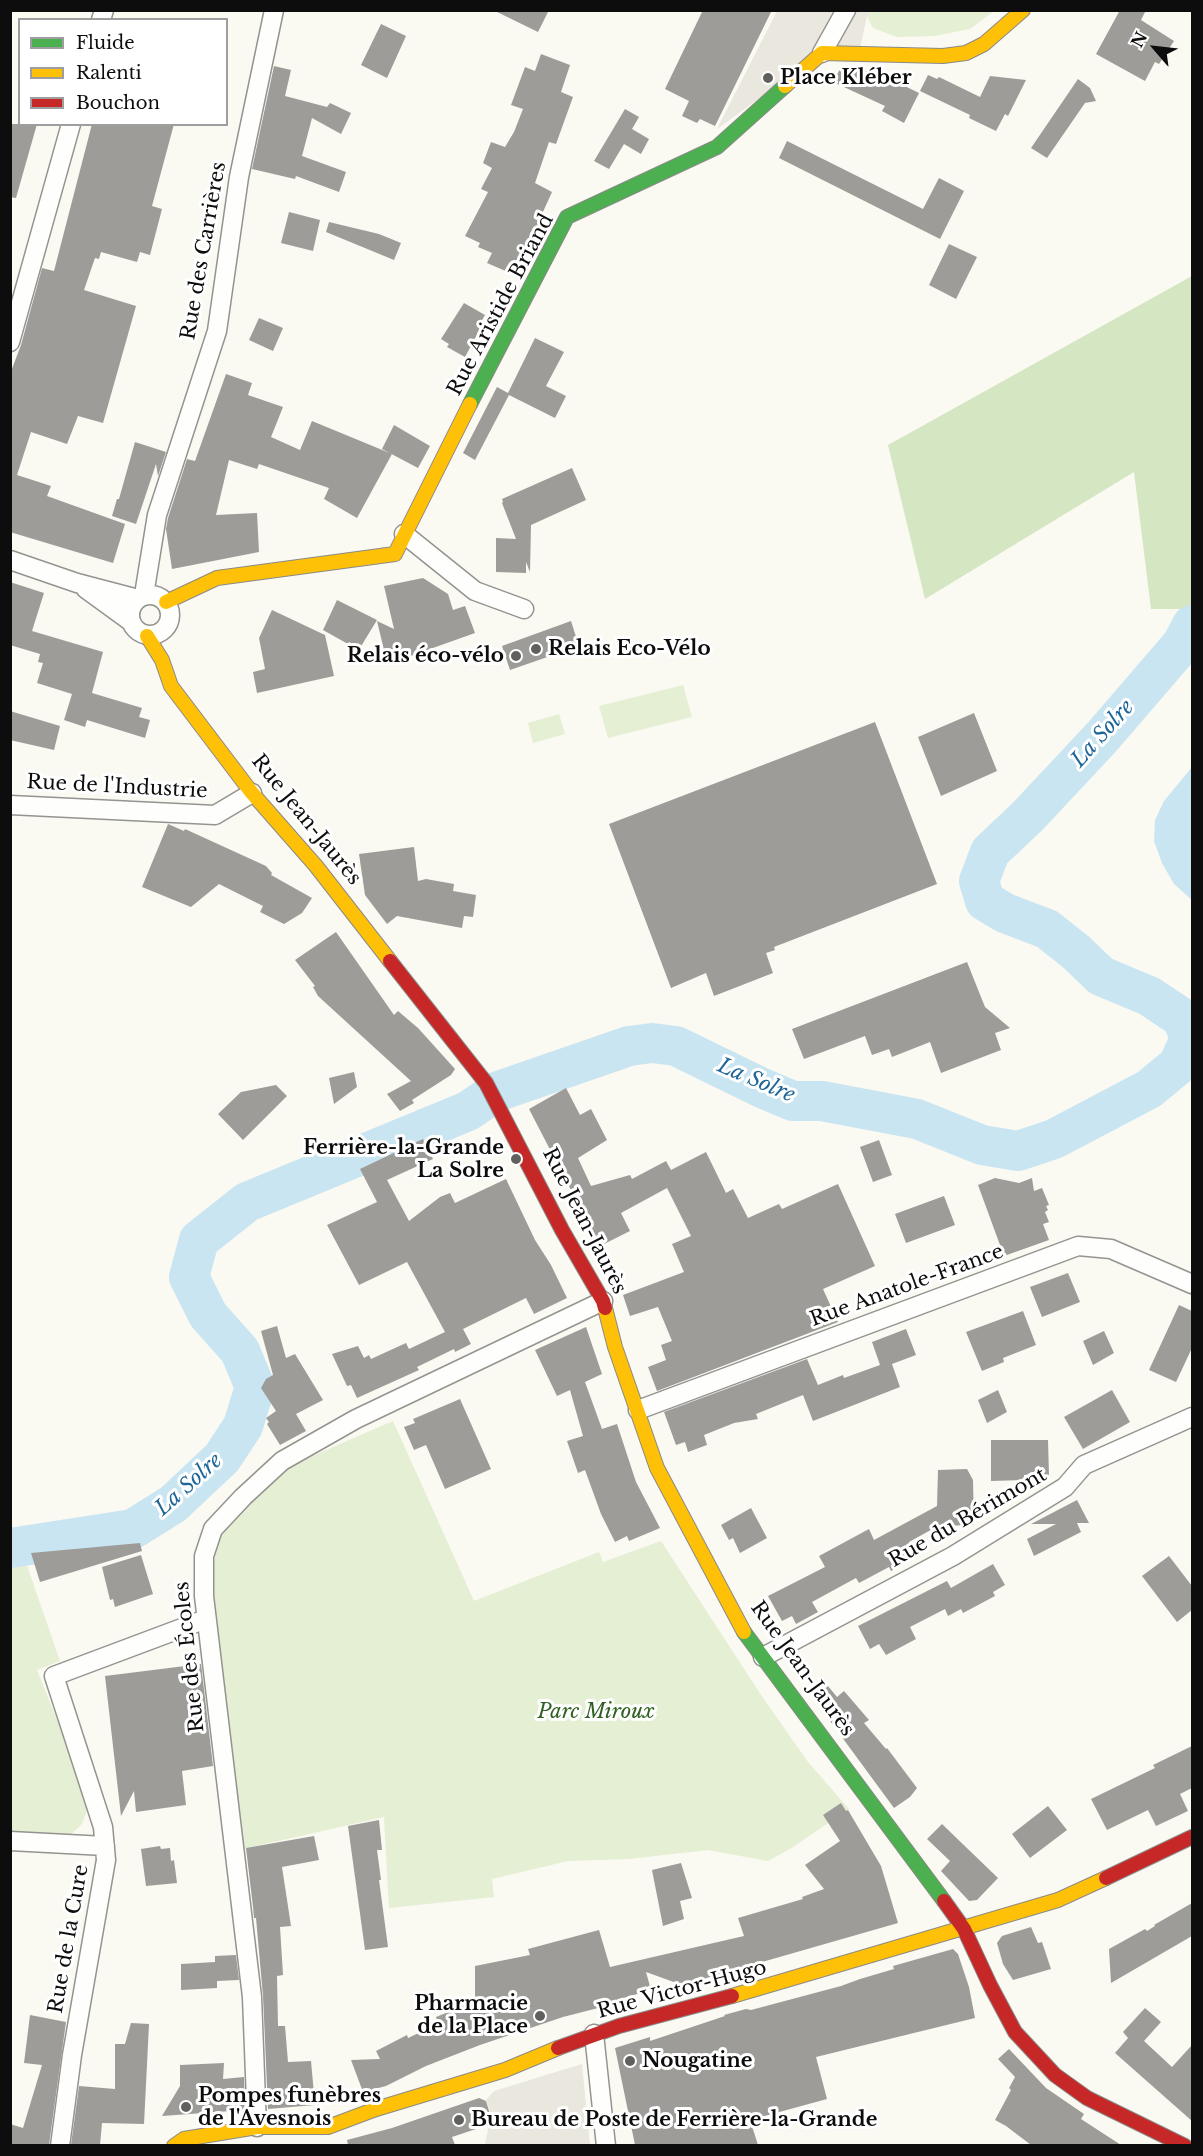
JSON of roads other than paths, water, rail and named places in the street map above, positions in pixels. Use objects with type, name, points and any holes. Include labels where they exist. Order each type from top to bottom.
[{"type":"street","name":"Rue des Carrières","points":[[156,611],[147,566],[157,515],[217,331],[238,177],[274,10]]},
{"type":"street","points":[[846,10],[822,53],[943,56],[966,53],[984,44],[1023,10]]},
{"type":"street","name":"Rue Aristide Briand","points":[[216,578],[395,554],[567,217],[717,147],[822,53]]},
{"type":"street","points":[[10,342],[70,126]]},
{"type":"street","points":[[404,534],[475,591],[524,609]]},
{"type":"street","points":[[10,560],[156,611]]},
{"type":"street","points":[[77,583],[130,621],[134,627],[156,611],[216,578]]},
{"type":"street","name":"Rue Jean-Jaurès","points":[[156,611],[162,660],[171,686],[252,793],[316,866],[486,1083],[562,1230],[603,1301],[615,1347],[657,1468],[742,1629],[964,1929],[1015,2032],[1054,2075],[1087,2098],[1185,2145]]},
{"type":"street","name":"Rue de l'Industrie","points":[[10,805],[215,815],[252,793]]},
{"type":"street","name":"Rue Anatole-France","points":[[638,1410],[1078,1246],[1111,1249],[1192,1284]]},
{"type":"street","name":"Rue des Écoles","points":[[257,2127],[252,1997],[206,1619],[204,1556],[213,1529],[282,1461],[356,1419],[603,1301]]},
{"type":"street","name":"Rue du Bérimont","points":[[763,1657],[953,1556],[1065,1487],[1084,1465],[1192,1417]]},
{"type":"street","name":"Rue de la Cure","points":[[60,2145],[74,2044],[106,1860],[103,1827],[54,1676],[206,1619]]},
{"type":"street","name":"Rue Victor-Hugo","points":[[174,2145],[184,2139],[257,2127],[328,2127],[376,2109],[505,2070],[619,2026],[775,1985],[1058,1900],[1192,1837]]},
{"type":"street","points":[[10,1841],[105,1846]]},
{"type":"street","points":[[594,2034],[606,2145]]},
{"type":"water","points":[[1192,767],[1192,900],[1174,884],[1162,863],[1154,841],[1155,820],[1164,801]]},
{"type":"waterway","name":"La Solre","points":[[10,1548],[133,1529],[173,1504],[222,1458],[243,1426],[255,1387],[240,1351],[208,1315],[189,1277],[199,1240],[247,1202],[468,1111],[496,1092],[629,1046],[652,1043],[676,1046],[793,1101],[822,1101],[917,1119],[982,1145],[1018,1151],[1054,1139],[1149,1089],[1178,1065],[1190,1039],[1182,1018],[1149,996],[1101,976],[1047,929],[1005,913],[985,901],[979,881],[990,852],[1028,816],[1102,737],[1182,644],[1192,625]]},
{"type":"place","name":"Place Kléber","points":[[768,78]]},
{"type":"place","name":"Relais Eco-Vélo","points":[[536,649]]},
{"type":"place","name":"Relais éco-vélo","points":[[516,656]]},
{"type":"place","name":"Ferrière-la-Grande La Solre","points":[[516,1159]]},
{"type":"place","name":"Pharmacie de la Place","points":[[540,2016]]},
{"type":"place","name":"Nougatine","points":[[630,2061]]},
{"type":"place","name":"Pompes funèbres de l'Avesnois","points":[[186,2107]]},
{"type":"place","name":"Bureau de Poste de Ferrière-la-Grande","points":[[459,2120]]},
{"type":"park label","name":"Parc Miroux","points":[[596,1712]]}]
